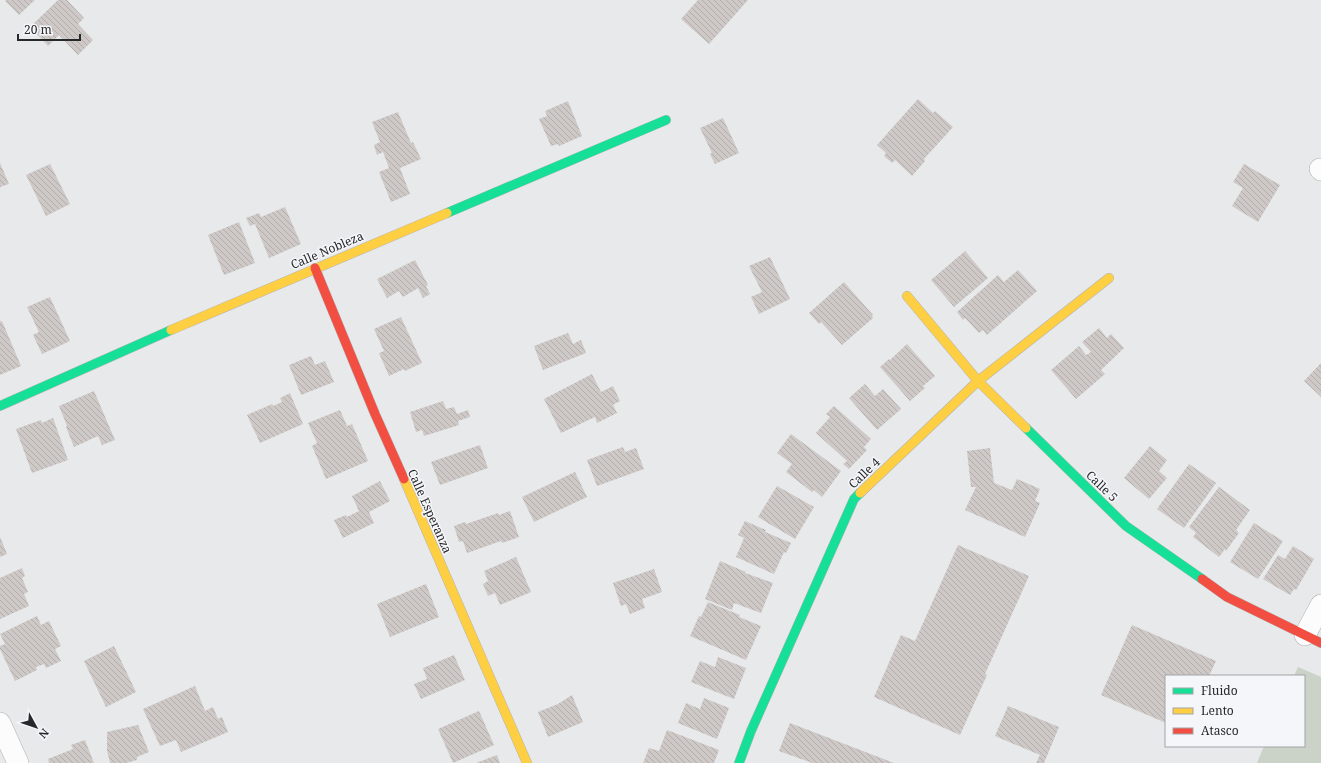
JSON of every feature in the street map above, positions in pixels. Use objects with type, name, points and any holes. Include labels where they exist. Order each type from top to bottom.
[{"type":"street","name":"Calle Nobleza","points":[[0,406],[315,268],[666,120]]},
{"type":"street","name":"Calle Esperanza","points":[[315,268],[375,414],[527,763]]},
{"type":"street","name":"Calle 4","points":[[739,763],[751,731],[854,499],[978,381],[1109,278]]},
{"type":"street","name":"Calle 5","points":[[907,296],[978,381],[1126,526],[1227,597],[1313,639]]},
{"type":"street","points":[[1313,639],[1321,605]]},
{"type":"street","points":[[0,723],[18,763]]},
{"type":"shaded area","points":[[1298,667],[1321,677],[1321,763],[1257,763],[1264,747],[1305,747],[1305,675],[1294,675]]},
{"type":"building","points":[[35,0],[19,15],[5,1]]},
{"type":"building","points":[[58,0],[67,0],[84,18],[78,24],[93,40],[78,55],[59,35],[48,46],[30,27]]},
{"type":"building","points":[[698,0],[748,0],[709,44],[681,19]]},
{"type":"building","points":[[918,99],[933,113],[935,111],[953,127],[924,159],[925,161],[912,176],[895,160],[892,163],[884,156],[886,153],[877,145]]},
{"type":"building","points":[[568,101],[582,136],[559,146],[558,144],[551,146],[539,119],[547,116],[545,111]]},
{"type":"building","points":[[398,112],[411,143],[413,142],[421,159],[400,168],[410,194],[391,202],[379,172],[389,168],[383,152],[377,155],[374,145],[380,142],[372,122]]},
{"type":"building","points":[[723,118],[739,153],[715,164],[710,154],[712,153],[700,128]]},
{"type":"building","points":[[0,163],[9,184],[0,187]]},
{"type":"building","points":[[50,164],[70,204],[46,216],[26,175]]},
{"type":"building","points":[[1244,164],[1280,185],[1258,222],[1232,206],[1243,188],[1233,182]]},
{"type":"building","points":[[285,207],[301,244],[269,258],[255,224],[250,226],[246,218],[259,213],[261,217]]},
{"type":"building","points":[[239,222],[255,263],[224,275],[208,235]]},
{"type":"building","points":[[965,251],[988,278],[954,307],[931,280]]},
{"type":"building","points":[[770,257],[790,299],[759,314],[751,297],[762,292],[749,266]]},
{"type":"building","points":[[415,260],[428,285],[426,286],[430,294],[423,298],[418,288],[403,297],[399,291],[387,298],[377,279]]},
{"type":"building","points":[[1018,270],[1037,291],[987,335],[983,330],[979,333],[965,318],[963,320],[957,312],[998,275],[1004,282]]},
{"type":"building","points":[[844,282],[873,315],[873,318],[842,345],[821,322],[819,324],[809,313]]},
{"type":"building","points":[[50,297],[70,341],[42,354],[33,335],[39,332],[27,307]]},
{"type":"building","points":[[401,317],[422,363],[405,371],[404,369],[389,376],[379,353],[384,351],[374,329]]},
{"type":"building","points":[[0,320],[1,322],[2,321],[21,366],[0,375]]},
{"type":"building","points":[[1099,328],[1107,338],[1111,334],[1124,348],[1101,370],[1105,374],[1076,399],[1051,370],[1079,346],[1086,355],[1091,352],[1082,342]]},
{"type":"building","points":[[568,333],[573,344],[581,340],[586,353],[543,370],[534,346]]},
{"type":"building","points":[[907,344],[935,376],[923,386],[925,388],[910,401],[880,367]]},
{"type":"building","points":[[311,356],[315,365],[325,361],[334,382],[301,395],[289,365]]},
{"type":"building","points":[[1321,363],[1321,397],[1304,381]]},
{"type":"building","points":[[592,374],[601,392],[613,386],[620,401],[613,405],[617,413],[597,423],[595,417],[561,433],[544,399]]},
{"type":"building","points":[[865,384],[875,396],[883,389],[901,409],[877,430],[849,398]]},
{"type":"building","points":[[94,391],[115,440],[102,445],[98,436],[74,447],[59,406]]},
{"type":"building","points":[[290,393],[303,424],[260,443],[247,415],[272,404],[273,406],[282,402],[280,398]]},
{"type":"building","points":[[443,401],[446,409],[454,407],[457,414],[468,410],[470,417],[458,421],[459,425],[424,436],[422,430],[416,432],[410,412]]},
{"type":"building","points":[[834,406],[871,439],[864,447],[867,450],[849,469],[843,464],[847,461],[816,433],[830,417],[826,414]]},
{"type":"building","points":[[340,410],[347,426],[352,424],[368,461],[326,479],[312,446],[317,443],[308,423]]},
{"type":"building","points":[[53,418],[68,460],[32,473],[16,429],[41,420],[42,423]]},
{"type":"building","points":[[791,434],[841,471],[822,497],[814,490],[812,492],[786,472],[792,464],[777,453]]},
{"type":"building","points":[[480,445],[488,468],[440,485],[431,462]]},
{"type":"building","points":[[1150,446],[1167,460],[1159,471],[1167,478],[1149,499],[1124,478]]},
{"type":"building","points":[[623,447],[625,452],[636,448],[644,469],[597,486],[587,460]]},
{"type":"building","points":[[990,448],[994,483],[1012,490],[1017,479],[1040,489],[1035,501],[1040,503],[1025,537],[965,510],[976,487],[971,487],[967,451]]},
{"type":"building","points":[[1189,464],[1216,483],[1184,528],[1157,509]]},
{"type":"building","points":[[575,472],[587,497],[534,522],[522,497]]},
{"type":"building","points":[[380,481],[390,501],[369,512],[374,523],[343,538],[334,520],[346,515],[347,517],[359,511],[352,496]]},
{"type":"building","points":[[777,486],[814,507],[795,539],[758,517]]},
{"type":"building","points":[[1219,487],[1250,510],[1236,530],[1239,533],[1226,551],[1225,549],[1219,557],[1193,537],[1196,533],[1189,527]]},
{"type":"building","points":[[510,511],[519,537],[502,543],[501,541],[467,553],[463,541],[459,542],[454,526]]},
{"type":"building","points":[[745,521],[766,530],[765,532],[791,543],[786,553],[784,552],[774,574],[736,557],[744,538],[738,535]]},
{"type":"building","points":[[1254,523],[1283,541],[1258,579],[1230,562]]},
{"type":"building","points":[[0,537],[7,554],[0,557]]},
{"type":"building","points":[[958,545],[1029,576],[985,674],[987,675],[960,735],[874,697],[901,635],[915,641]]},
{"type":"building","points":[[1293,546],[1314,559],[1296,590],[1294,589],[1290,595],[1263,579],[1278,555],[1285,559]]},
{"type":"building","points":[[516,557],[531,592],[500,605],[495,593],[488,596],[483,584],[488,581],[484,571]]},
{"type":"building","points":[[720,561],[746,572],[745,573],[773,583],[761,613],[734,603],[732,610],[705,599]]},
{"type":"building","points":[[22,568],[25,576],[22,578],[28,592],[24,594],[29,606],[0,619],[0,578]]},
{"type":"building","points":[[654,569],[662,592],[642,599],[645,608],[630,614],[626,604],[621,606],[613,583]]},
{"type":"building","points":[[426,584],[439,617],[390,637],[377,604]]},
{"type":"building","points":[[708,602],[740,615],[739,617],[761,626],[746,660],[690,636],[699,616],[701,617]]},
{"type":"building","points":[[37,616],[41,625],[49,621],[61,646],[55,649],[61,661],[46,668],[44,664],[36,667],[37,670],[15,681],[0,649],[0,646],[5,644],[0,634]]},
{"type":"building","points":[[1132,625],[1216,661],[1209,675],[1165,675],[1165,723],[1101,695]]},
{"type":"building","points":[[114,646],[136,692],[106,707],[84,661]]},
{"type":"building","points":[[454,655],[465,680],[421,699],[414,684],[427,679],[423,668]]},
{"type":"building","points":[[718,657],[746,668],[734,699],[691,682],[700,661],[715,667]]},
{"type":"building","points":[[195,686],[205,711],[213,707],[218,719],[222,717],[228,732],[181,752],[176,740],[160,746],[143,709]]},
{"type":"building","points":[[572,695],[583,722],[548,737],[538,712],[558,704]]},
{"type":"building","points":[[704,698],[729,708],[717,739],[678,723],[686,703],[700,709]]},
{"type":"building","points":[[1008,706],[1059,727],[1044,763],[1036,763],[1040,755],[995,736]]},
{"type":"building","points":[[479,711],[494,745],[453,763],[438,729]]},
{"type":"building","points":[[790,723],[894,763],[812,763],[779,751]]},
{"type":"building","points":[[138,725],[149,752],[137,757],[137,760],[126,763],[110,763],[107,750],[107,732]]},
{"type":"building","points":[[667,730],[719,750],[714,763],[643,763],[649,748],[659,751]]},
{"type":"building","points":[[85,740],[94,763],[49,763],[48,759],[73,749],[71,745]]},
{"type":"building","points":[[497,755],[500,763],[476,763]]},
{"type":"traffic: fast","points":[[447,213],[666,120]]},
{"type":"traffic: fast","points":[[0,406],[171,330]]},
{"type":"traffic: fast","points":[[1026,428],[1126,526],[1202,579]]},
{"type":"traffic: fast","points":[[739,763],[751,731],[854,499],[860,493]]},
{"type":"traffic: slow","points":[[171,330],[447,213]]},
{"type":"traffic: slow","points":[[860,493],[978,381],[1109,278]]},
{"type":"traffic: slow","points":[[907,296],[978,381],[1026,428]]},
{"type":"traffic: slow","points":[[404,479],[527,763]]},
{"type":"traffic: jam","points":[[315,268],[375,414],[404,479]]},
{"type":"traffic: jam","points":[[1202,579],[1227,597],[1321,643]]}]
